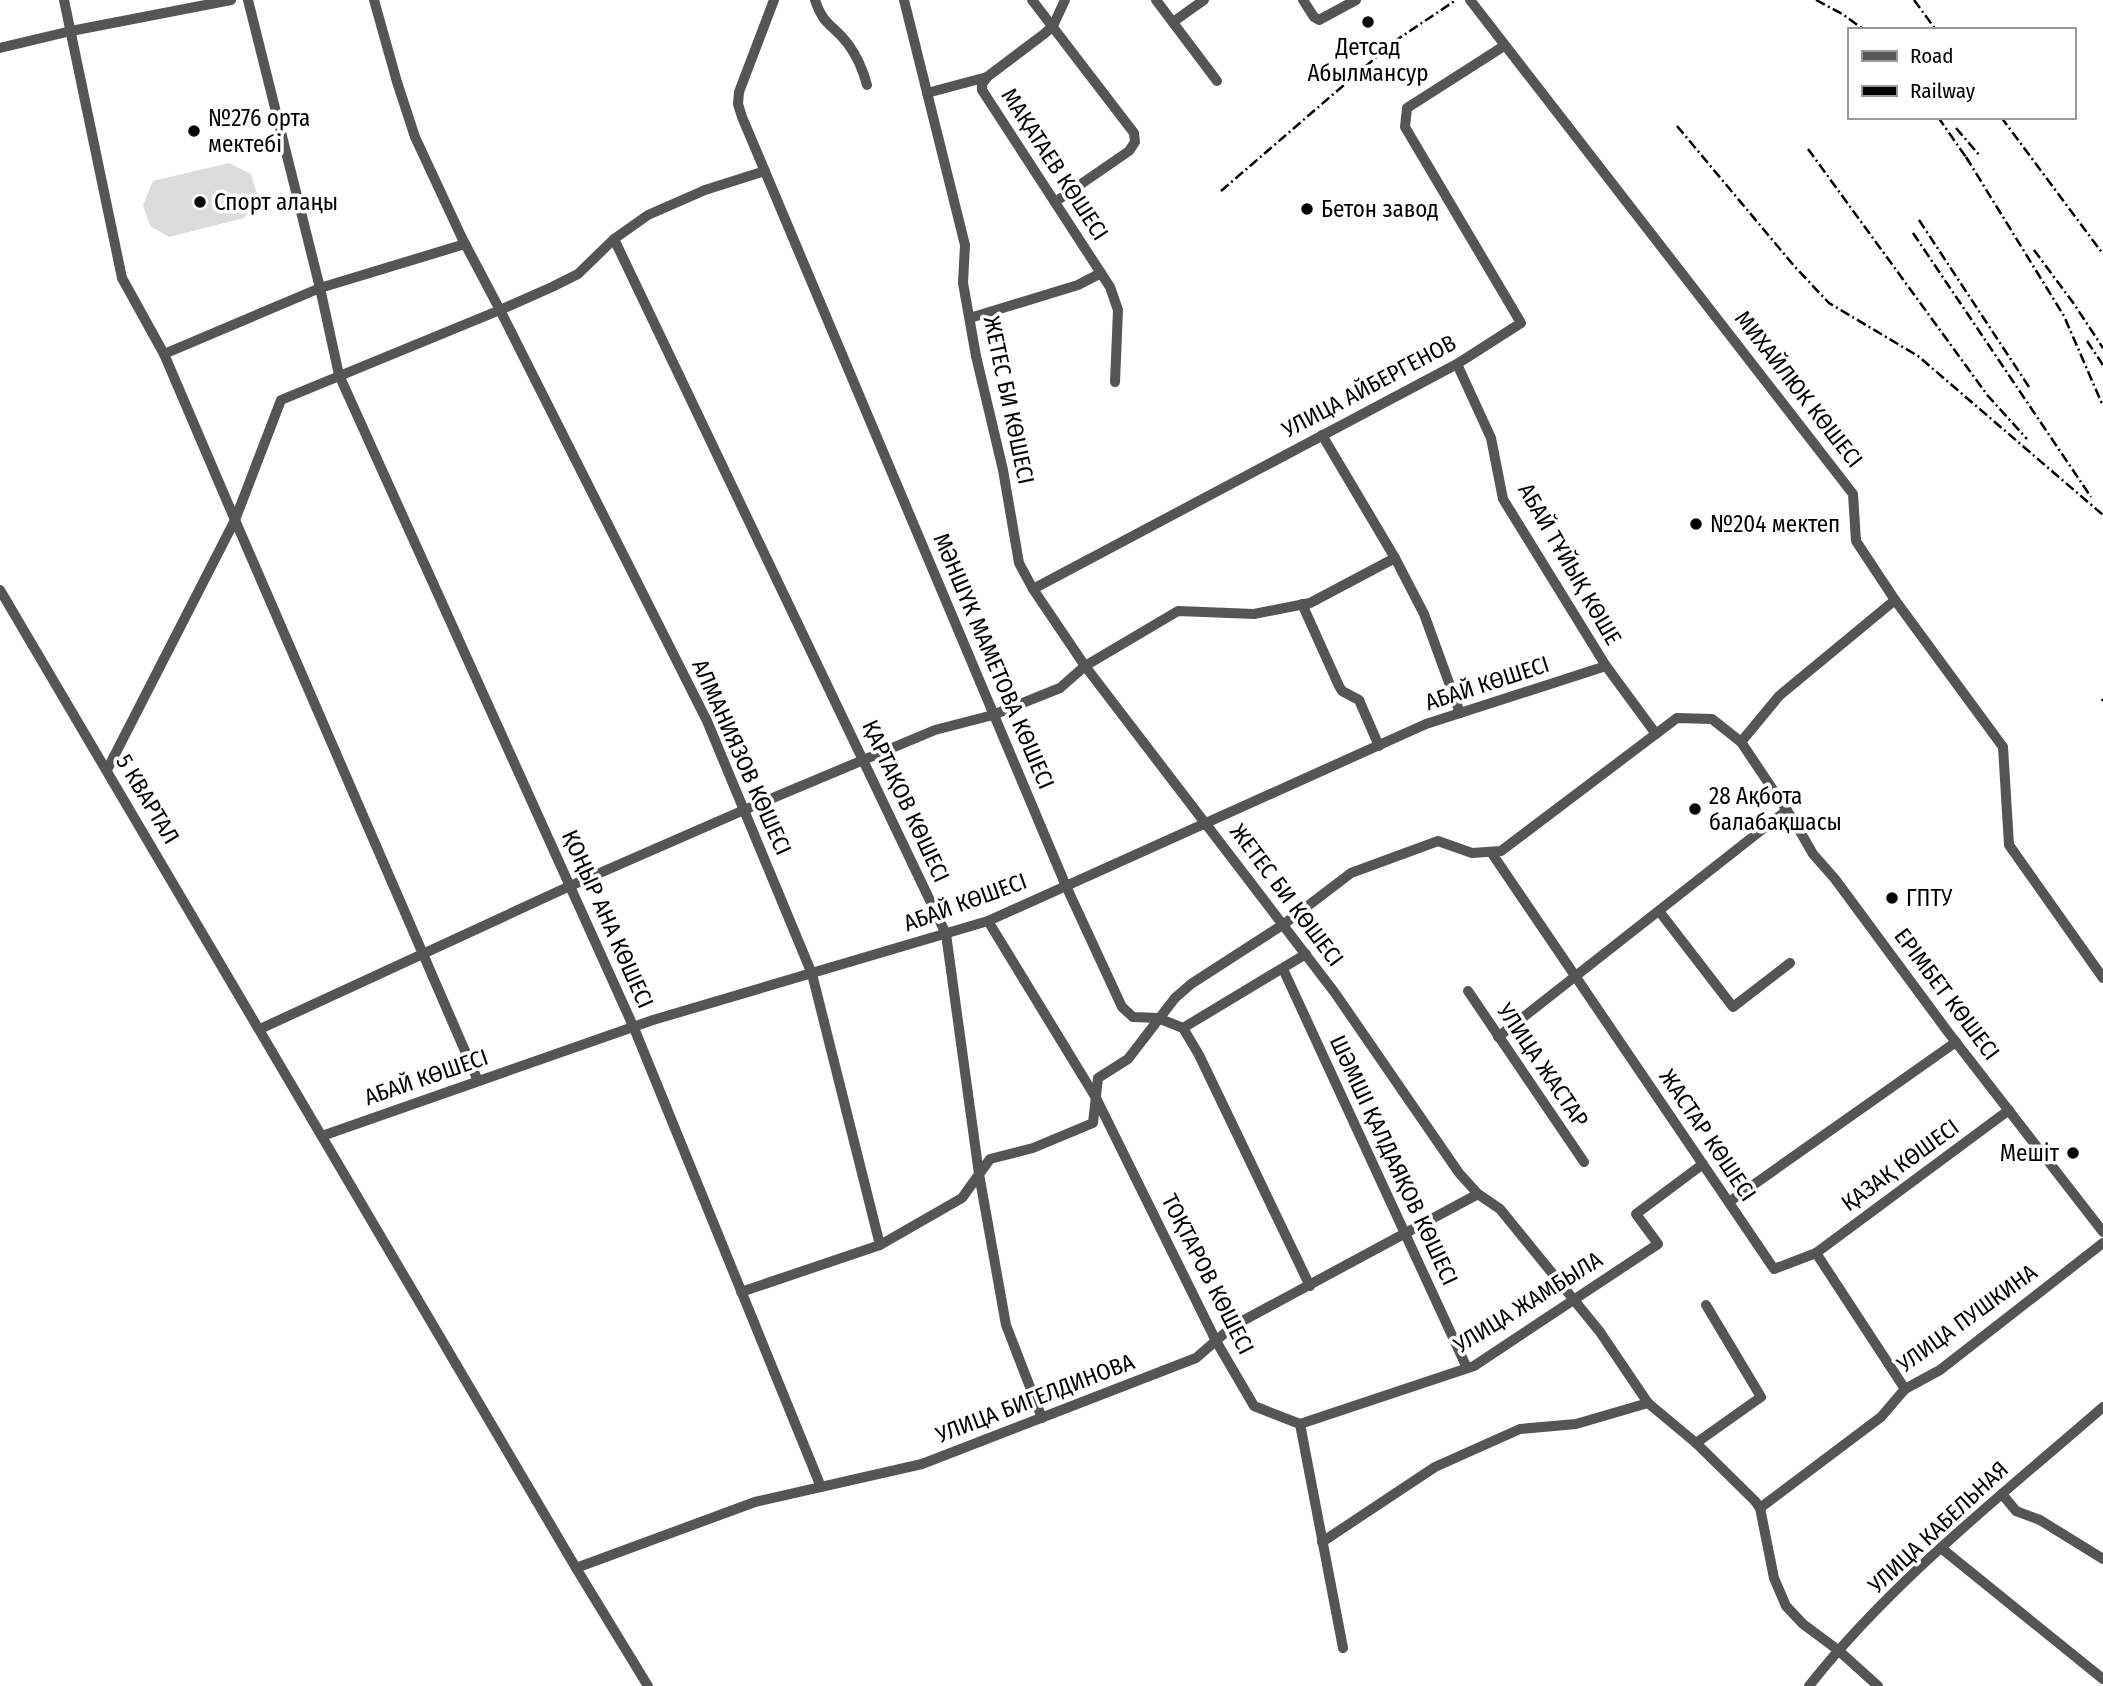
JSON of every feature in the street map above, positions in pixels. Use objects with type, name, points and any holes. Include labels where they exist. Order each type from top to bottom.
[{"type":"street","points":[[64,0],[122,278],[164,355],[478,1081]]},
{"type":"street","points":[[0,48],[71,31],[231,0]]},
{"type":"street","name":"ҚОҢЫР АНА КӨШЕСІ","points":[[248,0],[339,375],[634,1028],[821,1487]]},
{"type":"street","name":"АЛМАНИЯЗОВ КӨШЕСІ","points":[[374,0],[415,137],[465,244],[707,721],[812,974],[880,1245]]},
{"type":"street","name":"МӘНШҮК МАМЕТОВА КӨШЕСІ","points":[[774,0],[739,92],[738,104],[993,715],[1066,886],[1122,1007],[1133,1017],[1158,1018],[1183,1028]]},
{"type":"street","points":[[815,0],[821,18],[848,43],[862,67],[867,85]]},
{"type":"street","name":"ЖЕТЕС БИ КӨШЕСІ","points":[[904,0],[965,245],[963,283],[1003,470],[1019,563],[1033,589],[1085,666],[1307,954],[1459,1173],[1478,1194],[1500,1209],[1600,1332],[1648,1404],[1669,1424],[1696,1443],[1760,1508]]},
{"type":"street","points":[[1032,0],[1134,133],[1135,142],[1129,151],[1055,202]]},
{"type":"street","name":"МАҚАТАЕВ КӨШЕСІ","points":[[1065,0],[1052,26],[987,77],[982,84],[982,90],[1110,287],[1118,310],[1115,382]]},
{"type":"street","points":[[1156,0],[1217,81]]},
{"type":"street","points":[[1173,22],[1203,0]]},
{"type":"street","points":[[1303,0],[1319,20],[1356,0]]},
{"type":"street","name":"МИХАЙЛЮК КӨШЕСІ","points":[[1470,0],[1853,494],[1856,541],[1895,600],[2003,747],[2009,845],[2103,978]]},
{"type":"street","name":"УЛИЦА АЙБЕРГЕНОВ","points":[[1033,589],[1457,364],[1521,323],[1405,127],[1407,108],[1504,46]]},
{"type":"street","points":[[927,93],[987,77]]},
{"type":"street","points":[[107,770],[235,520],[281,400],[500,310],[578,274],[614,239],[648,215],[705,190],[765,171]]},
{"type":"street","name":"ҚАРТАҚОВ КӨШЕСІ","points":[[614,239],[946,934],[979,1174],[1006,1325],[1042,1418]]},
{"type":"street","points":[[164,355],[320,288],[465,244]]},
{"type":"street","points":[[970,318],[1078,285],[1101,273]]},
{"type":"street","name":"АБАЙ ТҰЙЫҚ КӨШЕ","points":[[1457,364],[1491,438],[1503,499],[1606,666],[1656,734]]},
{"type":"street","points":[[1322,435],[1395,558],[1424,614],[1460,713]]},
{"type":"street","points":[[260,1030],[570,886],[744,810],[935,730],[993,715],[1060,688],[1085,666],[1178,611],[1254,614],[1310,603],[1395,558]]},
{"type":"street","name":"5 КВАРТАЛ","points":[[0,590],[648,1686]]},
{"type":"street","points":[[1741,742],[1779,696],[1895,600]]},
{"type":"street","points":[[1302,604],[1339,686],[1342,691],[1359,701],[1379,746]]},
{"type":"street","name":"АБАЙ КӨШЕСІ","points":[[322,1136],[653,1020],[988,921],[1426,724],[1606,666]]},
{"type":"street","name":"ЕРІМБЕТ КӨШЕСІ","points":[[1491,852],[1501,851],[1677,718],[1712,719],[1741,742],[1813,854],[2103,1232]]},
{"type":"street","points":[[1498,1037],[1787,810]]},
{"type":"street","points":[[741,1292],[880,1245],[962,1198],[989,1159],[1033,1148],[1093,1123],[1098,1078],[1128,1059],[1175,998],[1191,984],[1284,924],[1351,873],[1438,841],[1472,853],[1491,852]]},
{"type":"street","name":"ЖАСТАР КӨШЕСІ","points":[[1491,852],[1774,1269],[1816,1252]]},
{"type":"street","points":[[1659,911],[1733,1007],[1790,963]]},
{"type":"street","name":"ТОҚТАРОВ КӨШЕСІ","points":[[988,921],[1096,1098],[1216,1341],[1254,1406],[1300,1424]]},
{"type":"street","points":[[1307,954],[1183,1028],[1310,1286]]},
{"type":"street","name":"ШӘМШІ ҚАЛДАЯҚОВ КӨШЕСІ","points":[[1283,969],[1467,1368]]},
{"type":"street","name":"УЛИЦА ЖАСТАР","points":[[1468,990],[1584,1162]]},
{"type":"street","points":[[1728,1202],[1956,1042]]},
{"type":"street","name":"ҚАЗАҚ КӨШЕСІ","points":[[1816,1252],[2009,1110]]},
{"type":"street","name":"УЛИЦА ЖАМБЫЛА","points":[[1300,1424],[1474,1366],[1658,1244],[1636,1214],[1703,1164]]},
{"type":"street","name":"УЛИЦА БИГЕЛДИНОВА","points":[[576,1568],[755,1502],[922,1464],[1196,1358],[1233,1326],[1478,1194]]},
{"type":"street","name":"УЛИЦА ПУШКИНА","points":[[1760,1508],[1881,1418],[1905,1389],[1940,1370],[2103,1243]]},
{"type":"street","points":[[1816,1252],[1905,1389]]},
{"type":"street","points":[[1696,1443],[1761,1396],[1706,1304]]},
{"type":"street","points":[[1322,1542],[1435,1467],[1520,1429],[1576,1424],[1648,1404]]},
{"type":"street","name":"УЛИЦА КАБЕЛЬНАЯ","points":[[1810,1686],[1838,1650],[1941,1548],[2102,1409]]},
{"type":"street","points":[[1300,1424],[1343,1648]]},
{"type":"street","points":[[2002,1494],[2016,1511],[2040,1520],[2103,1559]]},
{"type":"street","points":[[1760,1508],[1774,1578],[1786,1606],[1802,1624],[1838,1650],[1878,1686]]},
{"type":"street","points":[[1941,1548],[2103,1679]]},
{"type":"shaded area","name":"Спорт алаңы","points":[[229,163],[251,174],[258,198],[244,218],[169,237],[150,226],[143,205],[153,181]]},
{"type":"railway","points":[[1221,191],[1395,41],[1456,0]]},
{"type":"railway","points":[[1816,0],[1861,28]]},
{"type":"railway","points":[[1914,0],[1935,28]]},
{"type":"railway","points":[[1939,119],[1970,163]]},
{"type":"railway","points":[[2002,119],[2103,254]]},
{"type":"railway","points":[[1677,126],[1795,267],[1829,303],[1918,356],[2103,515]]},
{"type":"railway","points":[[1956,128],[1980,156]]},
{"type":"railway","points":[[1808,149],[1988,396],[2027,439]]},
{"type":"railway","points":[[1966,157],[2064,316],[2103,406]]},
{"type":"railway","points":[[1919,220],[2029,387]]},
{"type":"railway","points":[[1913,233],[2091,497]]},
{"type":"railway","points":[[2034,250],[2103,348]]},
{"type":"railway","points":[[2087,341],[2103,365]]},
{"type":"place","name":"Детсад Абылмансур","points":[[1368,22]]},
{"type":"place","name":"№276 орта мектебі","points":[[194,131]]},
{"type":"place","name":"Спорт алаңы","points":[[200,202]]},
{"type":"place","name":"Бетон завод","points":[[1307,209]]},
{"type":"place","name":"№204 мектеп","points":[[1696,524]]},
{"type":"place","name":"28 Ақбота балабақшасы","points":[[1695,809]]},
{"type":"place","name":"ГПТУ","points":[[1892,898]]},
{"type":"place","name":"Мешіт","points":[[2073,1153]]}]
